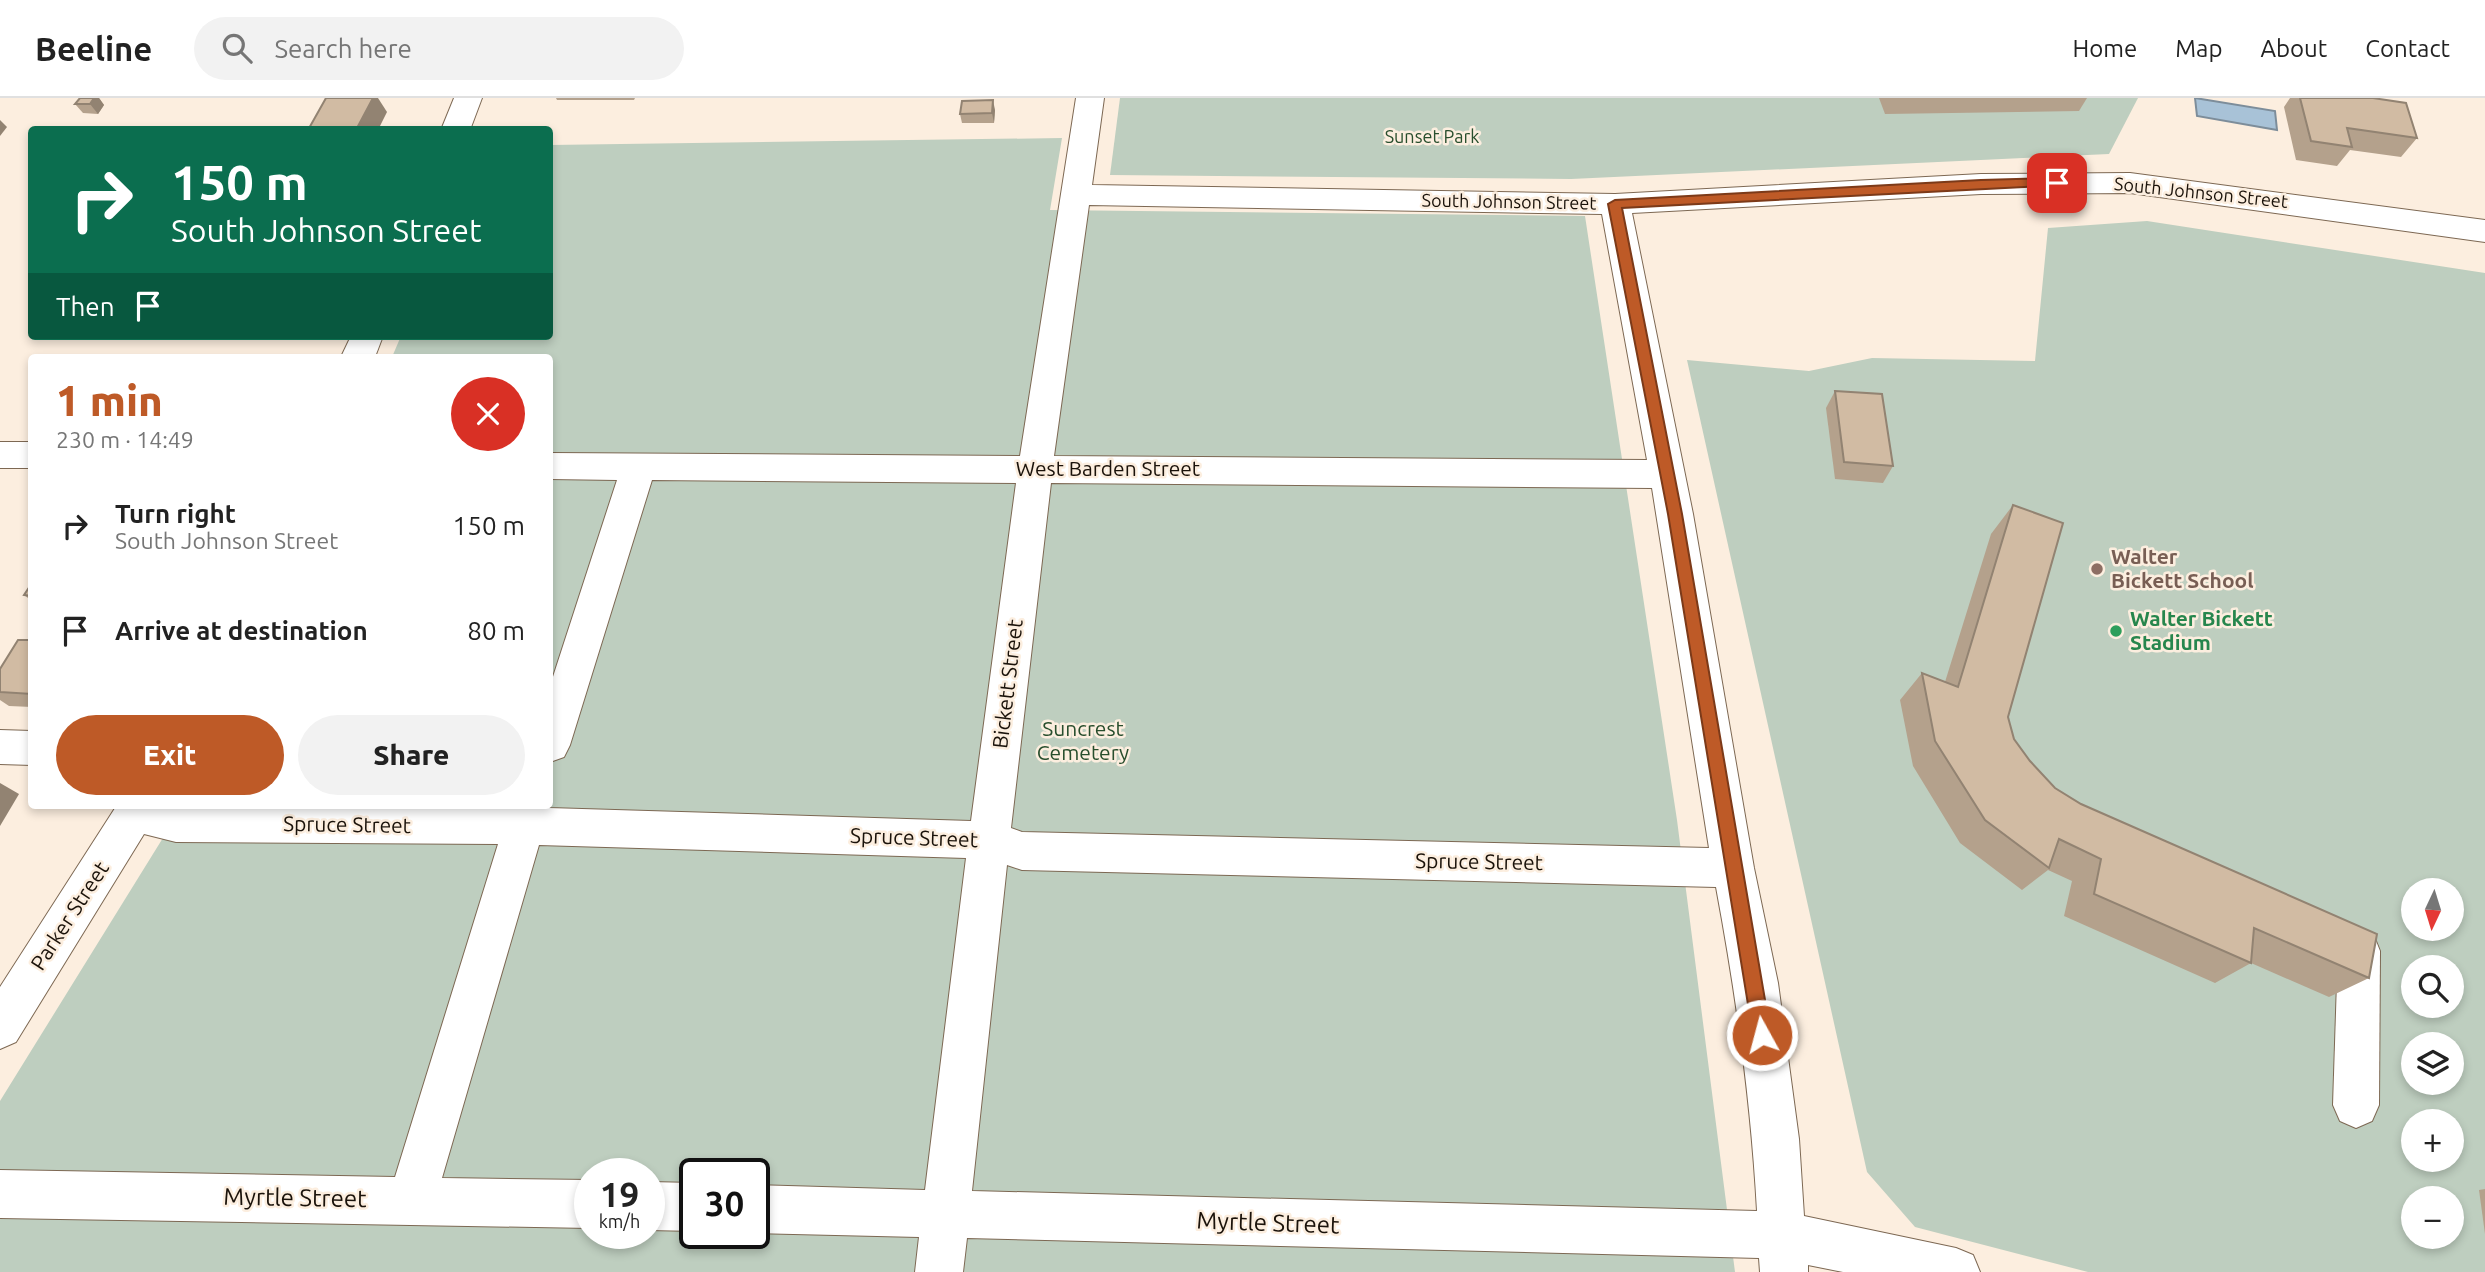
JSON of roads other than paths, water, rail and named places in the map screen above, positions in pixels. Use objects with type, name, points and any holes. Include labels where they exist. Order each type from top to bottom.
[{"type":"street","points":[[457,126],[468,98]]},
{"type":"street","name":"Bickett Street","points":[[939,1272],[1035,469],[1090,98]]},
{"type":"street","name":"South Johnson Street","points":[[1076,195],[1615,204],[1981,184],[2130,183],[2485,231]]},
{"type":"street","points":[[1615,204],[1667,474],[1733,868],[1756,983],[1776,1139],[1781,1260]]},
{"type":"street","points":[[0,455],[28,455]]},
{"type":"street","name":"West Barden Street","points":[[553,466],[1667,474]]},
{"type":"street","points":[[553,736],[639,467]]},
{"type":"street","points":[[0,747],[28,748]]},
{"type":"street","name":"Spruce Street","points":[[138,809],[176,823],[527,815],[989,840],[1022,851],[1733,868]]},
{"type":"street","name":"Parker Street","points":[[0,1027],[138,809]]},
{"type":"street","points":[[412,1199],[527,815]]},
{"type":"street","points":[[2356,1105],[2359,951]]},
{"type":"street","name":"Myrtle Street","points":[[0,1194],[574,1204]]},
{"type":"street","name":"Myrtle Street","points":[[770,1209],[947,1214],[1956,1272]]},
{"type":"water","points":[[2195,98],[2275,111],[2277,130],[2197,116]]},
{"type":"place","name":"Walter Bickett School","points":[[2097,569]]},
{"type":"place","name":"Walter Bickett Stadium","points":[[2116,631]]},
{"type":"park label","name":"Sunset Park","points":[[1432,137]]},
{"type":"park label","name":"Suncrest Cemetery","points":[[1083,741]]}]
